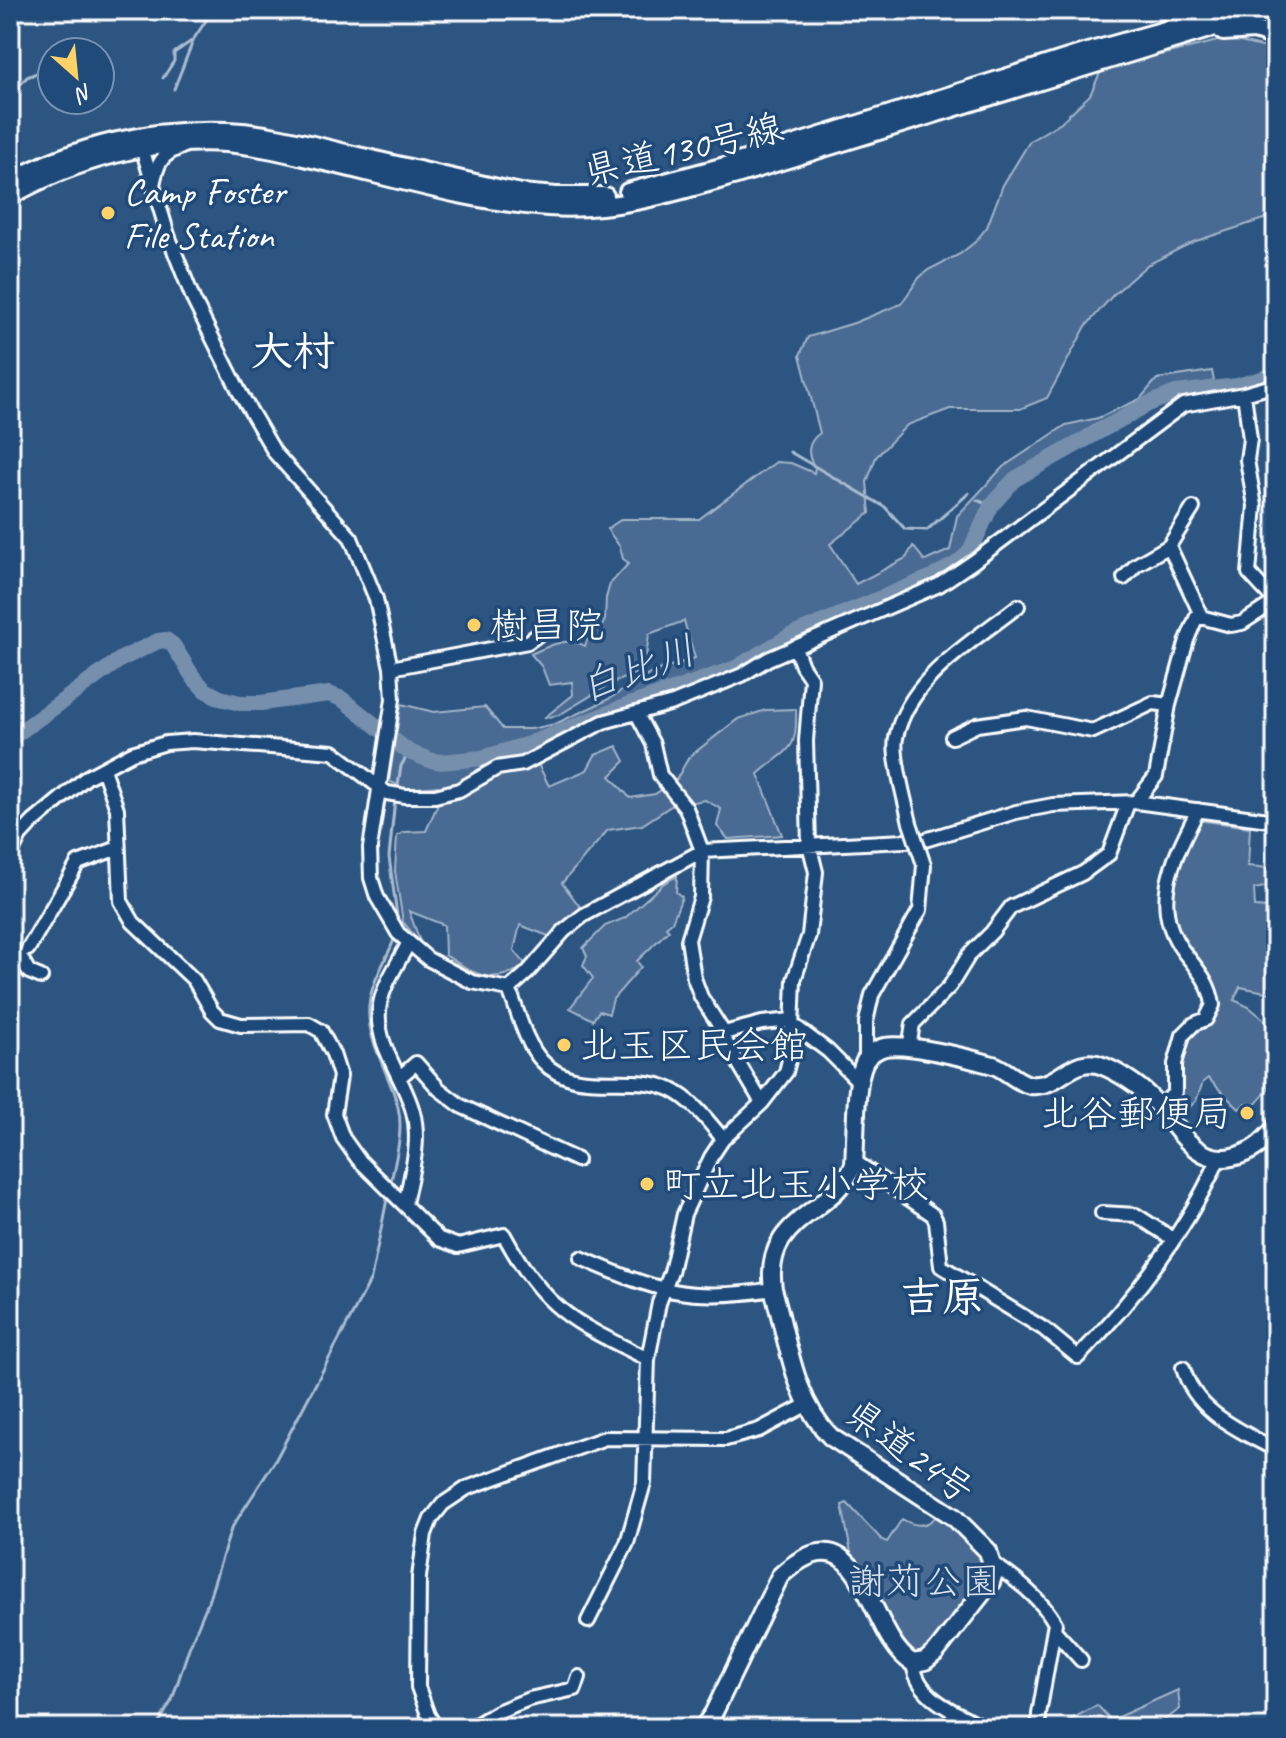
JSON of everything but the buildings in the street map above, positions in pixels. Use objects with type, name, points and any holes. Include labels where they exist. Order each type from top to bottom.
[{"type":"main road","points":[[1142,43],[1199,10]]},
{"type":"main road","name":"県道130号線","points":[[10,196],[56,174],[140,142],[226,143],[270,149],[424,186],[517,204],[571,208],[610,206],[670,194],[733,176],[1142,43],[1232,10]]},
{"type":"main road","name":"県道130号線","points":[[10,182],[70,155],[195,131],[228,131],[273,136],[521,193],[609,195],[729,165],[1070,57],[1142,43],[1270,10]]},
{"type":"main road","points":[[1142,43],[1239,30],[1254,30],[1276,37]]},
{"type":"main road","points":[[854,1161],[859,1082],[866,1060],[876,1050],[885,1047],[909,1048],[997,1066],[1024,1083],[1034,1085],[1045,1085],[1081,1063],[1105,1066],[1148,1095],[1199,1153],[1219,1158],[1244,1155],[1261,1145],[1276,1127]]},
{"type":"main road","name":"県道24号","points":[[854,1161],[842,1185],[796,1223],[773,1254],[773,1289],[806,1405],[816,1423],[831,1437],[954,1517],[988,1551],[992,1563]]},
{"type":"main road","points":[[703,1728],[713,1714],[780,1576],[793,1564],[824,1554],[838,1557],[850,1565],[860,1577],[897,1650],[913,1663],[925,1661],[936,1652],[991,1582],[994,1573],[992,1563]]},
{"type":"street","points":[[140,142],[153,189],[194,301],[253,418],[275,453],[351,538],[376,599],[391,668],[393,699],[385,748],[384,790],[370,848],[373,887],[392,925],[406,942],[459,977],[509,989]]},
{"type":"street","points":[[153,189],[160,158],[169,151],[193,143]]},
{"type":"street","points":[[10,856],[20,836],[68,791],[147,747],[193,741],[333,752],[384,790],[405,796],[435,796],[459,790],[497,768],[523,764],[603,722],[673,703],[742,675],[768,659],[939,585],[1183,405],[1276,385]]},
{"type":"street","points":[[909,1048],[913,1024],[950,986],[969,955],[1011,907],[1083,873],[1109,854],[1132,803],[1156,776],[1169,705],[1197,616],[1231,625],[1242,623],[1276,601],[1249,573],[1255,506],[1247,460],[1250,439],[1244,394]]},
{"type":"street","points":[[1124,578],[1136,565],[1169,546],[1193,508]]},
{"type":"street","points":[[1169,546],[1202,617]]},
{"type":"street","points":[[866,1060],[866,1022],[872,995],[920,910],[924,865],[910,823],[895,740],[911,701],[942,665],[1018,606]]},
{"type":"street","points":[[391,668],[528,642],[547,628]]},
{"type":"street","points":[[588,1621],[615,1573],[644,1483],[648,1359],[659,1303],[684,1214],[711,1157],[723,1139],[762,1103],[786,1072],[791,1052],[794,980],[809,935],[816,872],[809,844],[806,741],[811,679],[795,647]]},
{"type":"street","points":[[952,737],[977,725],[1026,718],[1093,731],[1153,703],[1169,705]]},
{"type":"street","points":[[637,714],[653,744],[660,775],[686,808],[702,851],[701,897],[688,940],[694,978],[701,997],[762,1103]]},
{"type":"street","points":[[103,769],[117,809],[121,901],[127,915],[194,980],[212,1011],[220,1019],[241,1025],[309,1024],[321,1031],[340,1076],[334,1114],[336,1125],[358,1159],[439,1239],[449,1244],[469,1244],[504,1235],[533,1282],[561,1311],[648,1359]]},
{"type":"street","points":[[509,989],[564,931],[584,915],[702,851],[925,840],[1028,809],[1053,805],[1132,803],[1276,821]]},
{"type":"street","points":[[1160,1108],[1175,1092],[1175,1064],[1183,1035],[1194,1024],[1206,1019],[1213,1005],[1207,982],[1174,935],[1164,902],[1181,844],[1198,810]]},
{"type":"street","points":[[28,949],[78,863],[118,848]]},
{"type":"street","points":[[405,1204],[414,1158],[416,1127],[378,1018],[381,1001],[406,942]]},
{"type":"street","points":[[10,953],[21,958],[29,972],[41,977]]},
{"type":"street","points":[[509,989],[537,1055],[555,1072],[577,1081],[634,1081],[672,1090],[699,1111],[723,1139]]},
{"type":"street","points":[[724,1033],[762,1023],[792,1022],[828,1051],[859,1082]]},
{"type":"street","points":[[400,1077],[416,1063],[439,1089],[461,1106],[577,1160]]},
{"type":"street","points":[[854,1161],[933,1215],[941,1266],[1044,1329],[1078,1357],[1114,1320],[1173,1239],[1203,1193],[1219,1158]]},
{"type":"street","points":[[1102,1213],[1136,1215],[1173,1239]]},
{"type":"street","points":[[581,1258],[664,1290],[701,1296],[773,1289]]},
{"type":"street","points":[[1183,1368],[1188,1385],[1217,1418],[1276,1450]]},
{"type":"street","points":[[436,1728],[422,1701],[417,1671],[421,1550],[431,1519],[454,1495],[496,1476],[605,1438],[726,1439],[759,1430],[806,1405]]},
{"type":"street","points":[[992,1563],[1015,1579],[1049,1612],[1055,1623],[1039,1728]]},
{"type":"street","points":[[1055,1631],[1081,1660]]},
{"type":"street","points":[[913,1663],[914,1674],[941,1706],[987,1728]]},
{"type":"street","points":[[471,1728],[497,1712],[529,1699],[575,1689],[579,1677]]},
{"type":"green space","points":[[1226,39],[1276,50],[1276,215],[1193,242],[1147,265],[1113,295],[1086,326],[1047,398],[1020,409],[950,409],[907,425],[876,457],[867,482],[870,513],[830,544],[856,584],[906,558],[913,546],[925,561],[950,550],[957,516],[1003,467],[1066,425],[1098,418],[1140,399],[1157,379],[1212,371],[1214,381],[1151,397],[1095,425],[1002,483],[985,503],[970,556],[953,570],[805,635],[729,675],[584,725],[549,742],[538,764],[549,786],[587,770],[595,755],[617,746],[625,761],[610,776],[630,798],[655,794],[676,780],[689,757],[738,719],[766,710],[796,709],[795,734],[789,749],[758,774],[782,835],[728,839],[717,826],[721,809],[705,800],[671,806],[642,825],[608,830],[562,883],[581,908],[567,918],[551,937],[520,925],[514,950],[526,965],[514,972],[494,977],[465,968],[445,955],[444,925],[409,911],[421,944],[403,922],[395,871],[397,836],[404,832],[426,831],[437,806],[438,786],[405,789],[389,781],[401,704],[434,712],[485,707],[503,729],[531,729],[555,724],[605,701],[655,671],[695,658],[684,621],[649,634],[645,665],[637,673],[612,683],[559,715],[544,718],[573,695],[572,682],[549,685],[542,667],[531,654],[564,642],[585,646],[588,638],[602,626],[610,584],[629,563],[623,559],[620,547],[607,529],[622,519],[699,519],[776,462],[791,463],[814,473],[809,449],[812,440],[820,433],[800,355],[808,337],[901,304],[928,270],[960,254],[975,242],[987,227],[1003,185],[1030,141],[1061,122],[1090,95],[1100,73],[1127,63]]},
{"type":"green space","points":[[1197,820],[1250,827],[1248,866],[1270,868],[1270,886],[1254,889],[1255,907],[1268,908],[1276,914],[1276,994],[1240,987],[1234,1000],[1265,1020],[1275,1040],[1277,1062],[1269,1087],[1251,1108],[1246,1103],[1239,1109],[1208,1078],[1203,1082],[1196,1101],[1174,1122],[1160,1108],[1173,1094],[1182,1039],[1214,1003],[1167,915],[1175,876]]},
{"type":"green space","points":[[677,876],[676,892],[682,897],[672,922],[666,927],[669,930],[637,961],[641,967],[613,999],[609,1014],[599,1011],[593,1020],[570,1008],[593,978],[583,965],[587,956],[583,948],[605,926],[625,918],[664,883]]},
{"type":"green space","name":"謝苅公園","points":[[847,1503],[887,1542],[902,1519],[924,1524],[942,1510],[954,1517],[994,1573],[936,1652],[913,1663],[854,1569],[842,1505]]},
{"type":"green space","points":[[1178,1690],[1180,1709],[1159,1724],[1159,1728],[1064,1728],[1064,1723],[1097,1705],[1111,1720]]},
{"type":"waterway","points":[[163,78],[174,61],[174,53],[193,40],[213,10]]},
{"type":"waterway","points":[[174,89],[193,41]]},
{"type":"waterway","points":[[10,95],[27,77],[36,73]]},
{"type":"waterway","name":"白比川","points":[[10,739],[121,659],[166,640],[173,645],[205,690],[220,698],[240,703],[261,703],[329,694],[342,699],[409,752],[441,762],[482,758],[529,744],[736,668],[790,636],[930,578],[969,553],[991,506],[1015,479],[1148,404],[1176,393],[1237,386],[1276,375]]},
{"type":"waterway","points":[[790,452],[885,507],[905,529],[927,530],[969,493]]},
{"type":"waterway","points":[[977,500],[991,506]]},
{"type":"waterway","points":[[397,791],[401,766],[409,752]]},
{"type":"waterway","points":[[395,799],[389,857],[398,922]]},
{"type":"waterway","points":[[390,1186],[400,1117],[371,1032],[369,1006],[376,979],[395,937]]},
{"type":"waterway","points":[[156,1728],[172,1700],[231,1529],[275,1461],[371,1279],[388,1194]]},
{"type":"place","name":"Camp Foster File Station","points":[[108,213]]},
{"type":"place","name":"樹昌院","points":[[474,625]]},
{"type":"place","name":"北玉区民会館","points":[[564,1045]]},
{"type":"place","name":"北谷郵便局","points":[[1247,1113]]},
{"type":"place","name":"町立北玉小学校","points":[[647,1184]]},
{"type":"district","name":"大村","points":[[293,350]]},
{"type":"district","name":"吉原","points":[[942,1296]]}]
